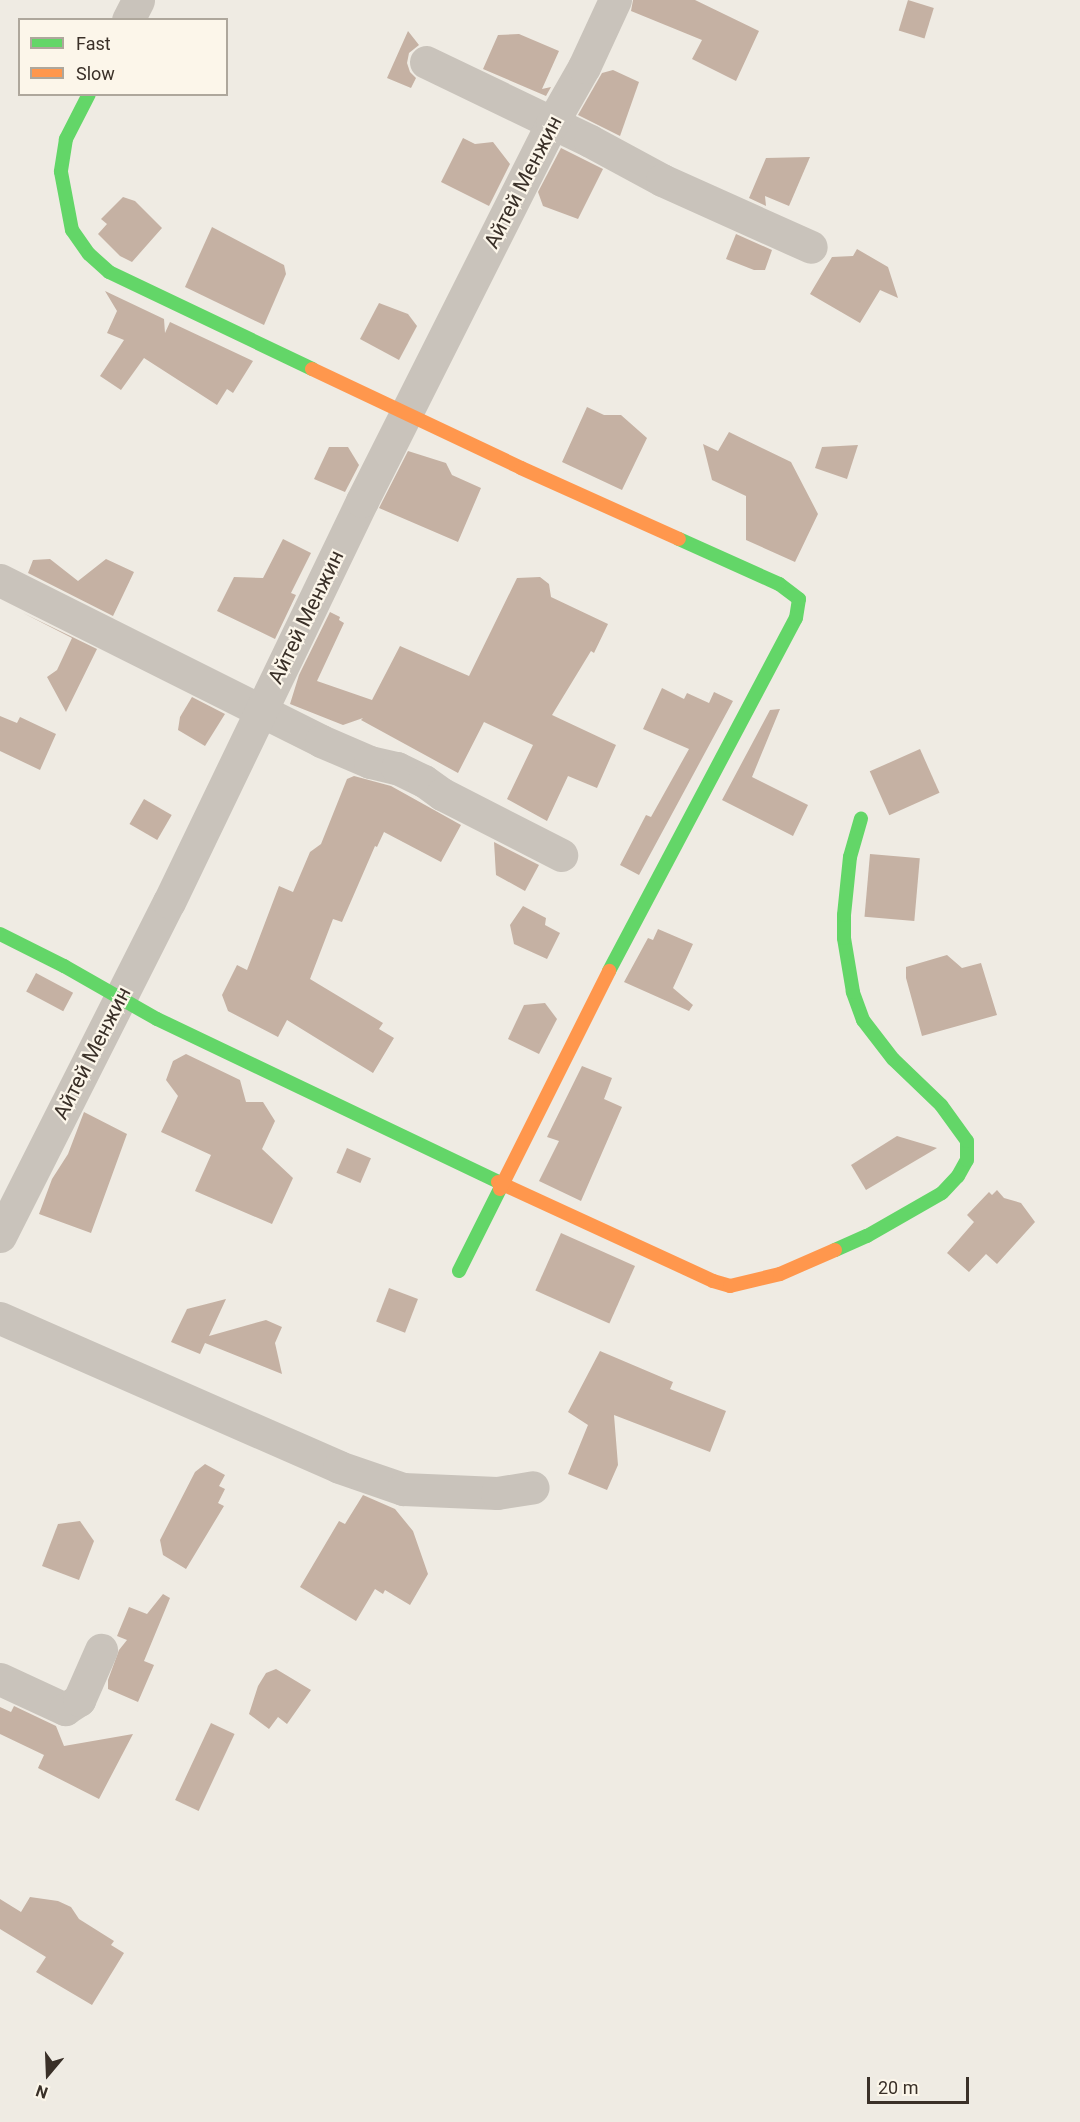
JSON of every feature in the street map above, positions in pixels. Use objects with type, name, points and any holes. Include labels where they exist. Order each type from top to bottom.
[{"type":"street","points":[[129,18],[138,0]]},
{"type":"street","name":"Айтей Менжин","points":[[0,1236],[169,902],[406,414],[552,123],[584,67],[615,0]]},
{"type":"street","points":[[426,62],[662,180],[812,247]]},
{"type":"street","points":[[88,96],[66,139],[61,172],[72,230],[89,254],[109,272],[406,414],[779,584],[799,598],[800,607],[791,628],[598,990],[459,1271]]},
{"type":"street","points":[[0,580],[260,711],[370,762],[397,768],[442,794],[561,855]]},
{"type":"street","points":[[0,934],[64,966],[119,999],[504,1184],[701,1276],[730,1286],[743,1285],[780,1274],[867,1236],[942,1193],[958,1176],[967,1160],[967,1141],[941,1105],[893,1059],[869,1028],[854,992],[844,938],[844,915],[850,857],[861,819]]},
{"type":"street","points":[[0,1318],[339,1467],[404,1489],[496,1493],[533,1487]]},
{"type":"street","points":[[0,1679],[65,1709],[79,1700],[101,1650]]},
{"type":"building","points":[[633,0],[695,0],[759,31],[736,81],[692,59],[702,40],[631,11]]},
{"type":"building","points":[[908,0],[934,8],[924,38],[899,31]]},
{"type":"building","points":[[408,31],[419,45],[409,53],[407,63],[410,72],[416,78],[411,88],[387,78]]},
{"type":"building","points":[[519,34],[559,51],[542,89],[551,87],[546,96],[483,69],[498,35]]},
{"type":"building","points":[[613,70],[639,82],[620,136],[578,115],[602,73]]},
{"type":"building","points":[[463,138],[475,144],[493,142],[510,164],[489,206],[441,182]]},
{"type":"building","points":[[561,148],[603,169],[578,219],[543,206],[538,192]]},
{"type":"building","points":[[810,157],[789,206],[765,196],[766,206],[749,198],[766,158]]},
{"type":"building","points":[[123,197],[135,201],[162,228],[132,262],[120,256],[98,234],[107,224],[101,219]]},
{"type":"building","points":[[212,227],[284,265],[286,274],[264,325],[185,287]]},
{"type":"building","points":[[736,234],[772,250],[765,270],[754,270],[726,259]]},
{"type":"building","points":[[857,249],[888,267],[898,298],[880,290],[860,323],[810,294],[832,257],[853,256]]},
{"type":"building","points":[[105,291],[164,319],[165,333],[170,322],[253,361],[233,393],[227,389],[217,405],[144,358],[121,390],[100,376],[124,340],[107,333],[117,311]]},
{"type":"building","points":[[379,303],[408,314],[417,326],[399,360],[360,339]]},
{"type":"building","points":[[587,407],[604,415],[621,415],[647,438],[622,490],[562,462]]},
{"type":"building","points":[[729,432],[791,462],[818,514],[795,562],[746,540],[746,496],[712,480],[703,444],[718,451]]},
{"type":"building","points":[[858,445],[847,479],[815,468],[822,447]]},
{"type":"building","points":[[329,447],[348,447],[359,465],[345,492],[314,479]]},
{"type":"building","points":[[408,451],[446,463],[452,475],[481,488],[458,542],[379,508]]},
{"type":"building","points":[[283,539],[311,553],[291,593],[296,595],[275,639],[217,611],[234,577],[263,578]]},
{"type":"building","points":[[50,559],[78,581],[106,559],[134,572],[113,616],[28,573],[33,560]]},
{"type":"building","points":[[540,577],[549,584],[551,597],[608,624],[594,653],[591,651],[552,715],[616,745],[597,788],[568,776],[547,821],[507,799],[533,745],[484,722],[458,773],[361,720],[363,718],[343,725],[290,704],[299,675],[330,612],[340,617],[339,620],[344,623],[317,681],[372,700],[400,646],[469,676],[517,578]]},
{"type":"building","points":[[23,613],[97,649],[66,712],[47,677],[57,670],[72,638]]},
{"type":"building","points":[[662,688],[684,699],[687,693],[709,703],[714,692],[733,701],[639,875],[620,865],[646,815],[651,817],[689,749],[643,729]]},
{"type":"building","points":[[192,697],[225,714],[205,746],[178,730],[180,717]]},
{"type":"building","points":[[780,709],[752,777],[808,805],[793,836],[722,800],[770,710]]},
{"type":"building","points":[[0,716],[17,723],[20,717],[56,734],[40,770],[0,751]]},
{"type":"building","points":[[920,749],[940,793],[889,815],[870,771]]},
{"type":"building","points":[[354,776],[391,786],[461,825],[441,862],[384,832],[377,847],[375,846],[342,922],[333,919],[310,979],[383,1023],[379,1029],[394,1038],[373,1073],[287,1020],[278,1037],[228,1011],[222,995],[237,965],[247,970],[279,886],[293,892],[310,852],[321,844],[347,779]]},
{"type":"building","points":[[144,799],[172,815],[157,840],[130,824]]},
{"type":"building","points":[[494,842],[539,865],[525,891],[496,875]]},
{"type":"building","points":[[870,854],[920,858],[914,921],[865,917]]},
{"type":"building","points":[[523,906],[546,918],[545,925],[560,933],[547,959],[514,944],[510,925]]},
{"type":"building","points":[[658,929],[693,944],[673,988],[693,1005],[689,1011],[624,982],[648,938],[653,940]]},
{"type":"building","points":[[947,955],[962,968],[981,963],[997,1015],[922,1036],[906,978],[906,967]]},
{"type":"building","points":[[36,973],[73,993],[63,1011],[26,992]]},
{"type":"building","points":[[545,1003],[557,1019],[539,1054],[508,1039],[524,1005]]},
{"type":"building","points":[[186,1054],[240,1080],[246,1102],[263,1102],[275,1121],[262,1149],[293,1178],[272,1224],[195,1191],[211,1155],[161,1132],[178,1096],[166,1080],[173,1061]]},
{"type":"building","points":[[582,1066],[612,1078],[604,1099],[622,1107],[581,1201],[539,1181],[559,1141],[547,1137]]},
{"type":"building","points":[[84,1112],[127,1134],[91,1233],[39,1214],[52,1179],[68,1154]]},
{"type":"building","points":[[897,1136],[937,1148],[866,1190],[851,1165]]},
{"type":"building","points":[[347,1148],[371,1158],[360,1183],[336,1173]]},
{"type":"building","points":[[997,1190],[1004,1198],[1021,1203],[1035,1222],[997,1264],[986,1254],[969,1272],[947,1253],[974,1222],[967,1215],[989,1192],[992,1195]]},
{"type":"building","points":[[561,1233],[635,1266],[609,1323],[535,1291]]},
{"type":"building","points":[[389,1288],[418,1299],[405,1333],[376,1322]]},
{"type":"building","points":[[226,1299],[209,1336],[266,1320],[282,1327],[275,1343],[282,1374],[205,1343],[200,1354],[171,1342],[187,1309]]},
{"type":"building","points":[[600,1351],[673,1382],[670,1389],[726,1411],[710,1452],[614,1415],[618,1465],[607,1490],[568,1474],[588,1425],[568,1412]]},
{"type":"building","points":[[205,1464],[225,1475],[219,1486],[225,1489],[218,1503],[224,1506],[186,1569],[163,1555],[160,1540],[195,1472]]},
{"type":"building","points":[[363,1495],[395,1509],[413,1531],[428,1574],[410,1605],[385,1590],[383,1594],[375,1589],[356,1621],[300,1587],[339,1521],[345,1524]]},
{"type":"building","points":[[80,1521],[94,1541],[79,1580],[42,1566],[58,1524]]},
{"type":"building","points":[[163,1594],[170,1598],[144,1661],[154,1665],[138,1702],[108,1689],[108,1680],[119,1650],[127,1640],[117,1636],[129,1607],[147,1614]]},
{"type":"building","points":[[276,1669],[311,1690],[287,1724],[278,1717],[269,1729],[249,1714],[258,1686],[266,1673]]},
{"type":"building","points":[[14,1706],[56,1726],[64,1746],[133,1734],[99,1799],[38,1768],[44,1755],[0,1734],[0,1707],[11,1712]]},
{"type":"building","points":[[211,1723],[235,1734],[199,1811],[175,1800]]},
{"type":"building","points":[[30,1897],[58,1901],[71,1907],[79,1919],[114,1941],[111,1945],[124,1953],[92,2005],[36,1972],[46,1957],[0,1929],[0,1899],[21,1912]]},
{"type":"traffic: fast","points":[[88,96],[66,139],[61,172],[72,230],[89,254],[109,272],[312,369]]},
{"type":"traffic: fast","points":[[609,971],[796,618],[799,599],[779,584],[679,539]]},
{"type":"traffic: fast","points":[[835,1250],[867,1236],[942,1193],[958,1176],[967,1160],[967,1141],[941,1105],[893,1059],[863,1020],[853,992],[844,938],[844,915],[850,857],[861,819]]},
{"type":"traffic: fast","points":[[0,934],[64,966],[157,1019],[498,1182]]},
{"type":"traffic: fast","points":[[459,1271],[500,1189]]},
{"type":"traffic: slow","points":[[312,369],[521,468],[679,539]]},
{"type":"traffic: slow","points":[[500,1189],[609,971]]},
{"type":"traffic: slow","points":[[498,1182],[713,1281],[730,1286],[780,1274],[835,1250]]}]
